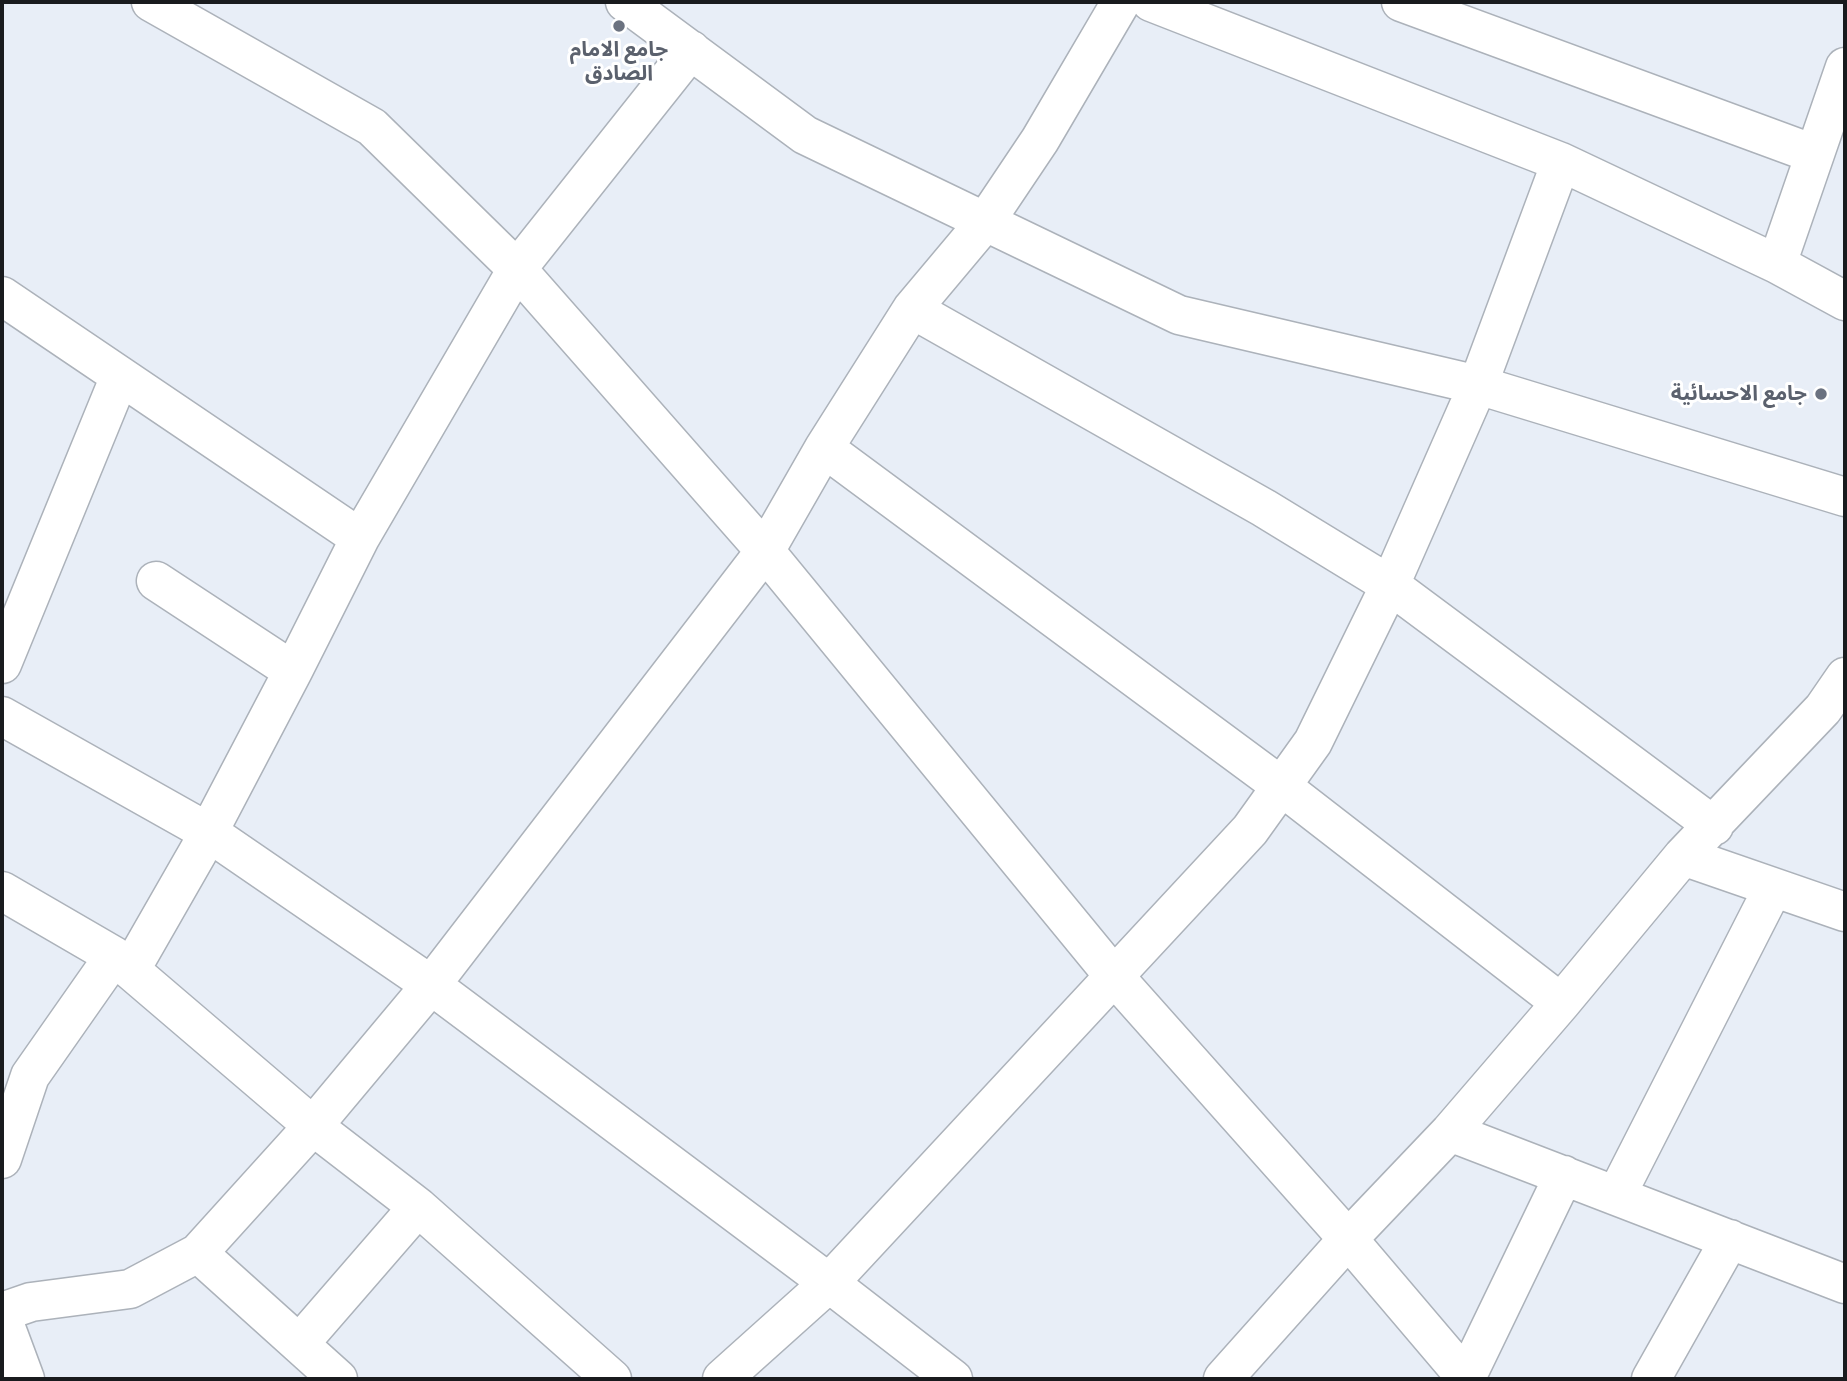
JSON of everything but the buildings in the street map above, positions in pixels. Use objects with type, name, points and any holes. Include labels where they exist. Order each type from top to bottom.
[{"type":"street","points":[[151,2],[372,127],[517,269],[765,551],[1113,975],[1348,1240],[1466,1379],[1564,1175]]},
{"type":"street","points":[[625,2],[805,135],[1180,315],[1478,385],[1845,497]]},
{"type":"street","points":[[26,1379],[2,1315],[31,1302],[130,1289],[198,1254],[313,1126],[431,985],[765,551],[824,448],[912,309],[985,222],[1040,141],[1121,2]]},
{"type":"street","points":[[1151,2],[1561,162],[1777,264],[1845,301]]},
{"type":"street","points":[[1401,2],[1814,154]]},
{"type":"street","points":[[2,1159],[30,1076],[122,963],[208,832],[360,538],[517,269],[691,50]]},
{"type":"street","points":[[1777,264],[1845,66]]},
{"type":"street","points":[[722,1379],[829,1283],[1250,830],[1312,742],[1390,585],[1478,385],[1561,162]]},
{"type":"street","points":[[2,296],[360,538]]},
{"type":"street","points":[[912,309],[1264,508],[1390,585],[1714,826]]},
{"type":"street","points":[[2,664],[120,376]]},
{"type":"street","points":[[824,448],[1281,786],[1562,1003]]},
{"type":"street","points":[[156,581],[293,671]]},
{"type":"street","points":[[1223,1379],[1450,1132],[1562,1003],[1683,856],[1823,709],[1845,677]]},
{"type":"street","points":[[2,716],[208,832],[431,985],[953,1379]]},
{"type":"street","points":[[1683,856],[1845,912]]},
{"type":"street","points":[[1616,1196],[1773,888]]},
{"type":"street","points":[[2,891],[122,963],[313,1126],[418,1207],[611,1379]]},
{"type":"street","points":[[1450,1132],[1845,1284]]},
{"type":"street","points":[[300,1343],[418,1207]]},
{"type":"street","points":[[1651,1379],[1730,1239]]},
{"type":"street","points":[[198,1254],[338,1379]]},
{"type":"place","name":"جامع الامام الصادق","points":[[619,26]]},
{"type":"place","name":"جامع الاحسائية","points":[[1821,394]]}]
